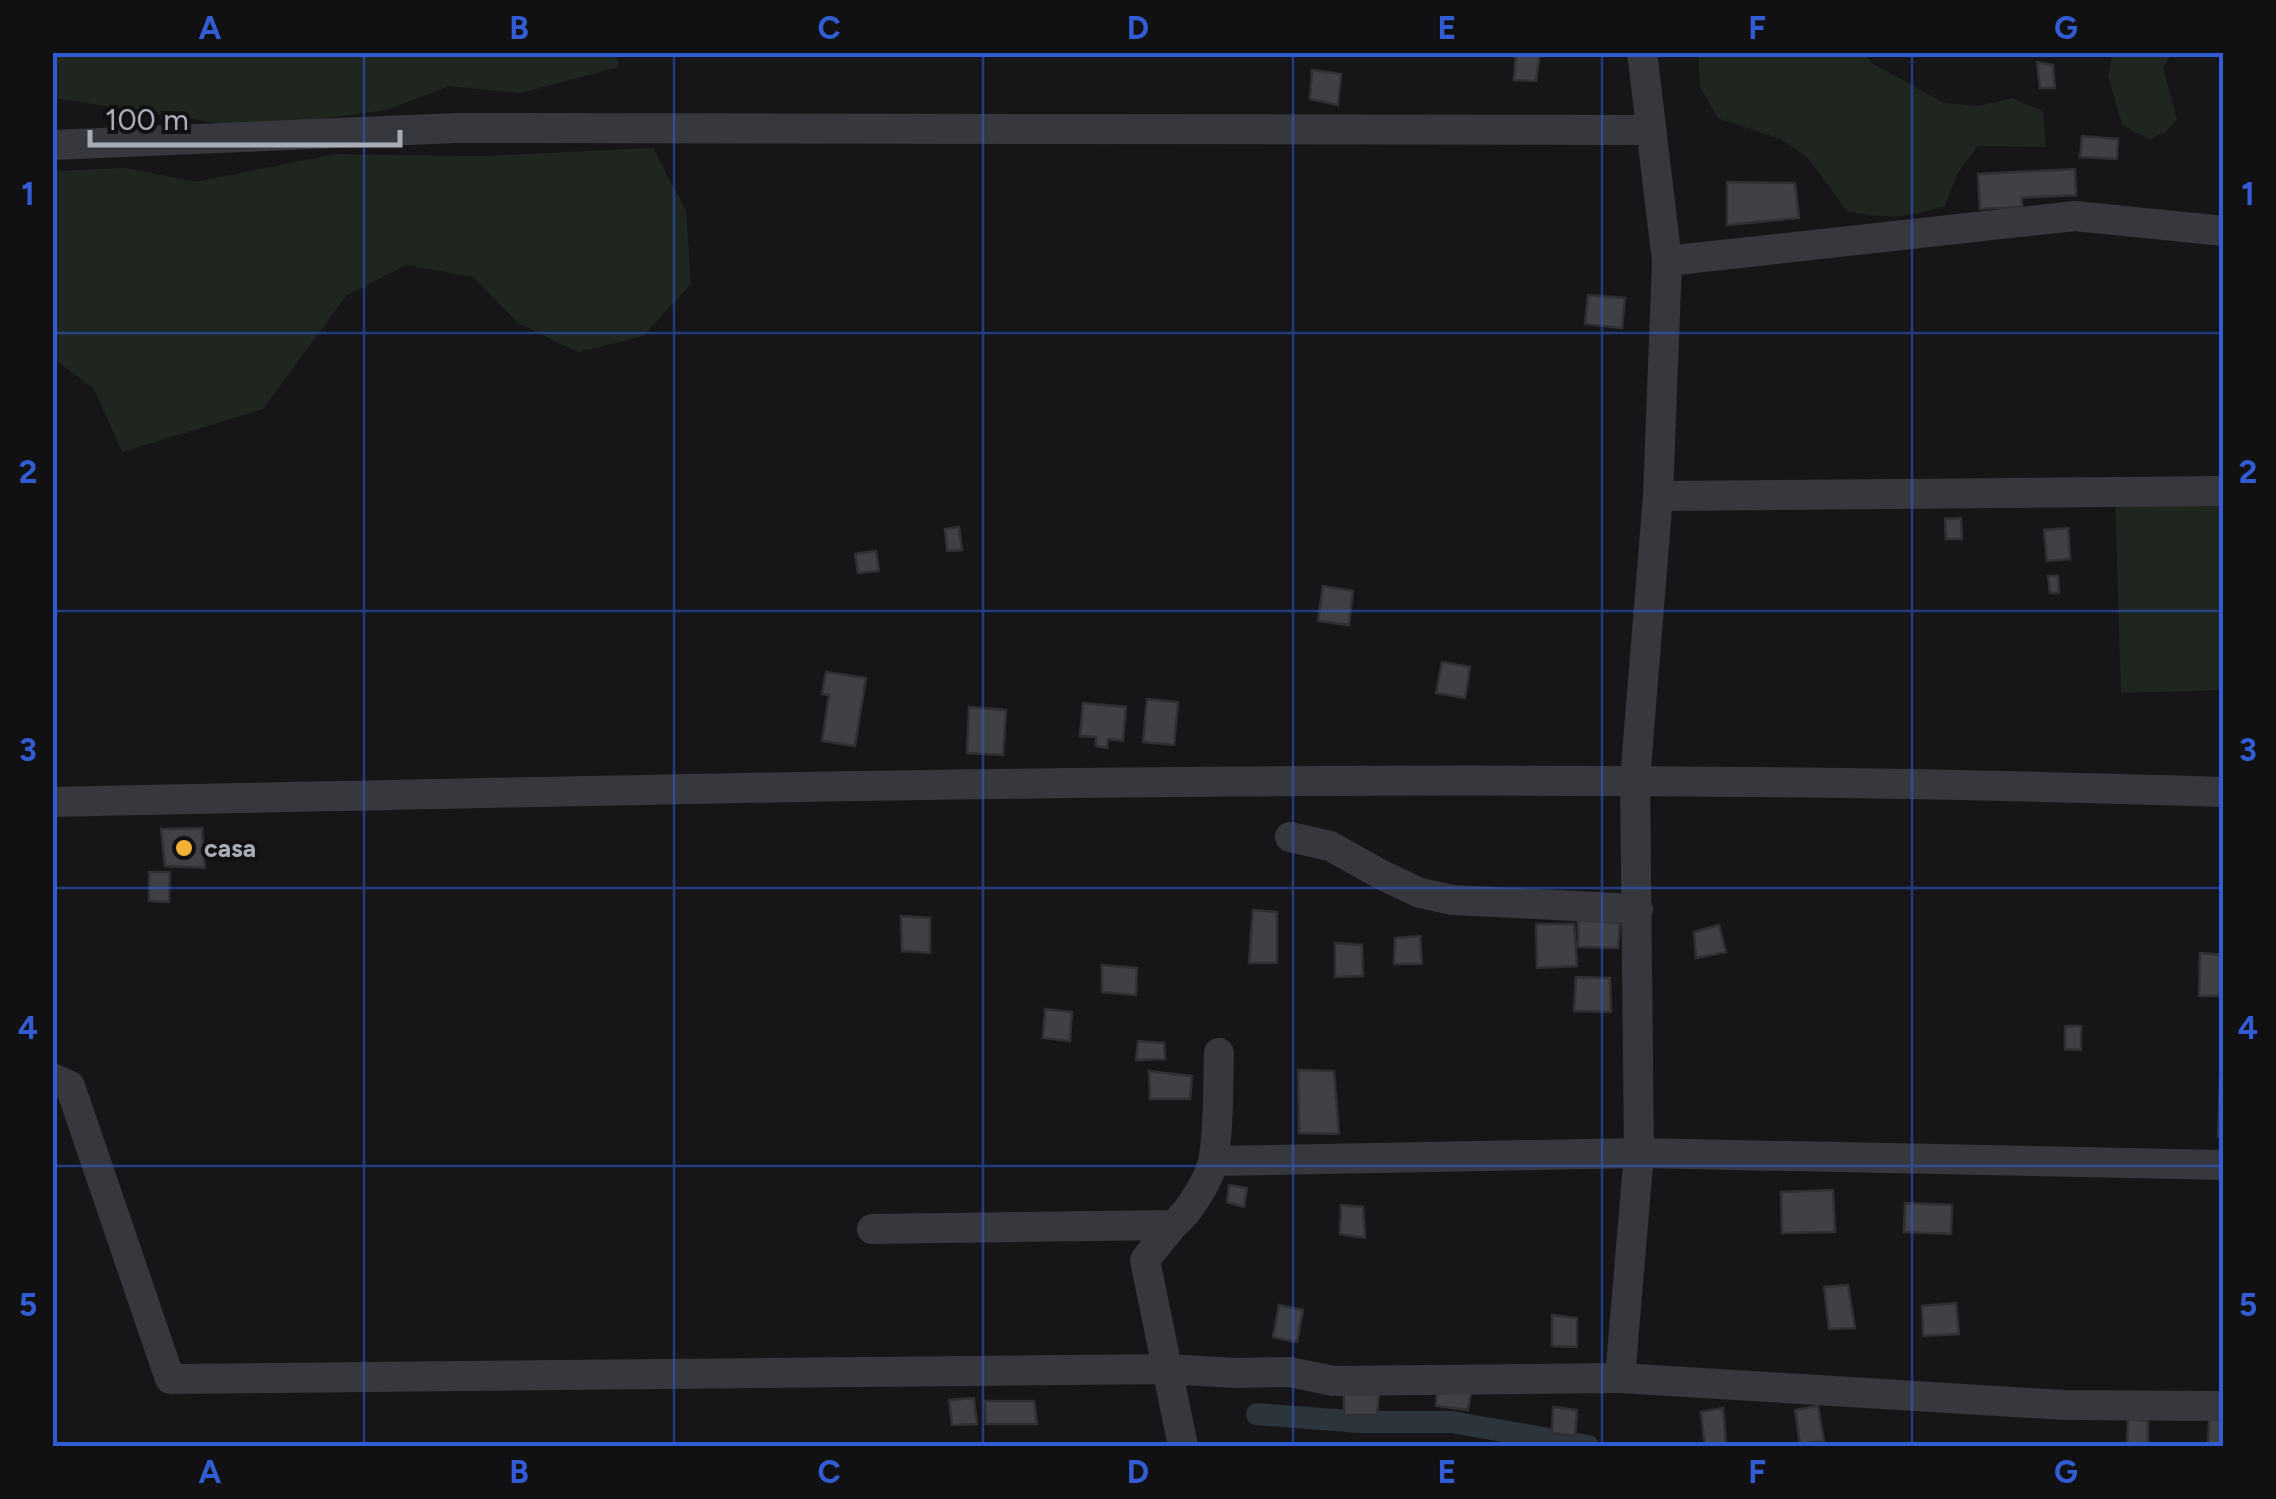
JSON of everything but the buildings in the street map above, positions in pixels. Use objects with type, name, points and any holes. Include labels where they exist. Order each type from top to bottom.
[{"type":"street","points":[[1620,1378],[1639,1153],[1635,780],[1658,496],[1667,261],[1642,52]]},
{"type":"street","points":[[52,145],[456,128],[1651,130]]},
{"type":"street","points":[[1667,261],[2075,216],[2224,231]]},
{"type":"street","points":[[1658,496],[2224,491]]},
{"type":"street","points":[[52,802],[830,786],[1635,780],[2224,792]]},
{"type":"street","points":[[1290,837],[1330,846],[1420,893],[1453,900],[1638,909]]},
{"type":"street","points":[[1183,1446],[1145,1260],[1182,1218],[1214,1161],[1219,1052]]},
{"type":"street","points":[[52,1078],[70,1086],[170,1379],[1166,1369],[1290,1372],[1332,1381],[1620,1378],[2064,1405],[2224,1406]]},
{"type":"street","points":[[1214,1161],[1639,1153],[2224,1165]]},
{"type":"street","points":[[872,1229],[1173,1225]]},
{"type":"shaded area","points":[[615,52],[619,67],[521,93],[449,86],[387,110],[250,128],[53,98],[52,53]]},
{"type":"shaded area","points":[[1698,52],[1864,53],[1872,63],[1944,103],[1979,106],[2012,98],[2043,111],[2046,147],[1978,146],[1957,174],[1945,206],[1896,216],[1847,211],[1807,157],[1780,139],[1718,118],[1700,87]]},
{"type":"shaded area","points":[[2113,52],[2172,53],[2163,68],[2177,119],[2166,132],[2151,139],[2122,124],[2108,76]]},
{"type":"shaded area","points":[[653,148],[686,211],[691,284],[643,336],[578,352],[518,323],[473,277],[406,265],[346,296],[263,409],[122,452],[94,389],[53,358],[53,171],[126,168],[195,182],[336,154],[480,156]]},
{"type":"shaded area","points":[[2223,495],[2223,690],[2121,693],[2115,498]]},
{"type":"waterway","points":[[1257,1414],[1360,1422],[1452,1422],[1588,1446]]},
{"type":"place","name":"casa","points":[[184,848]]}]
